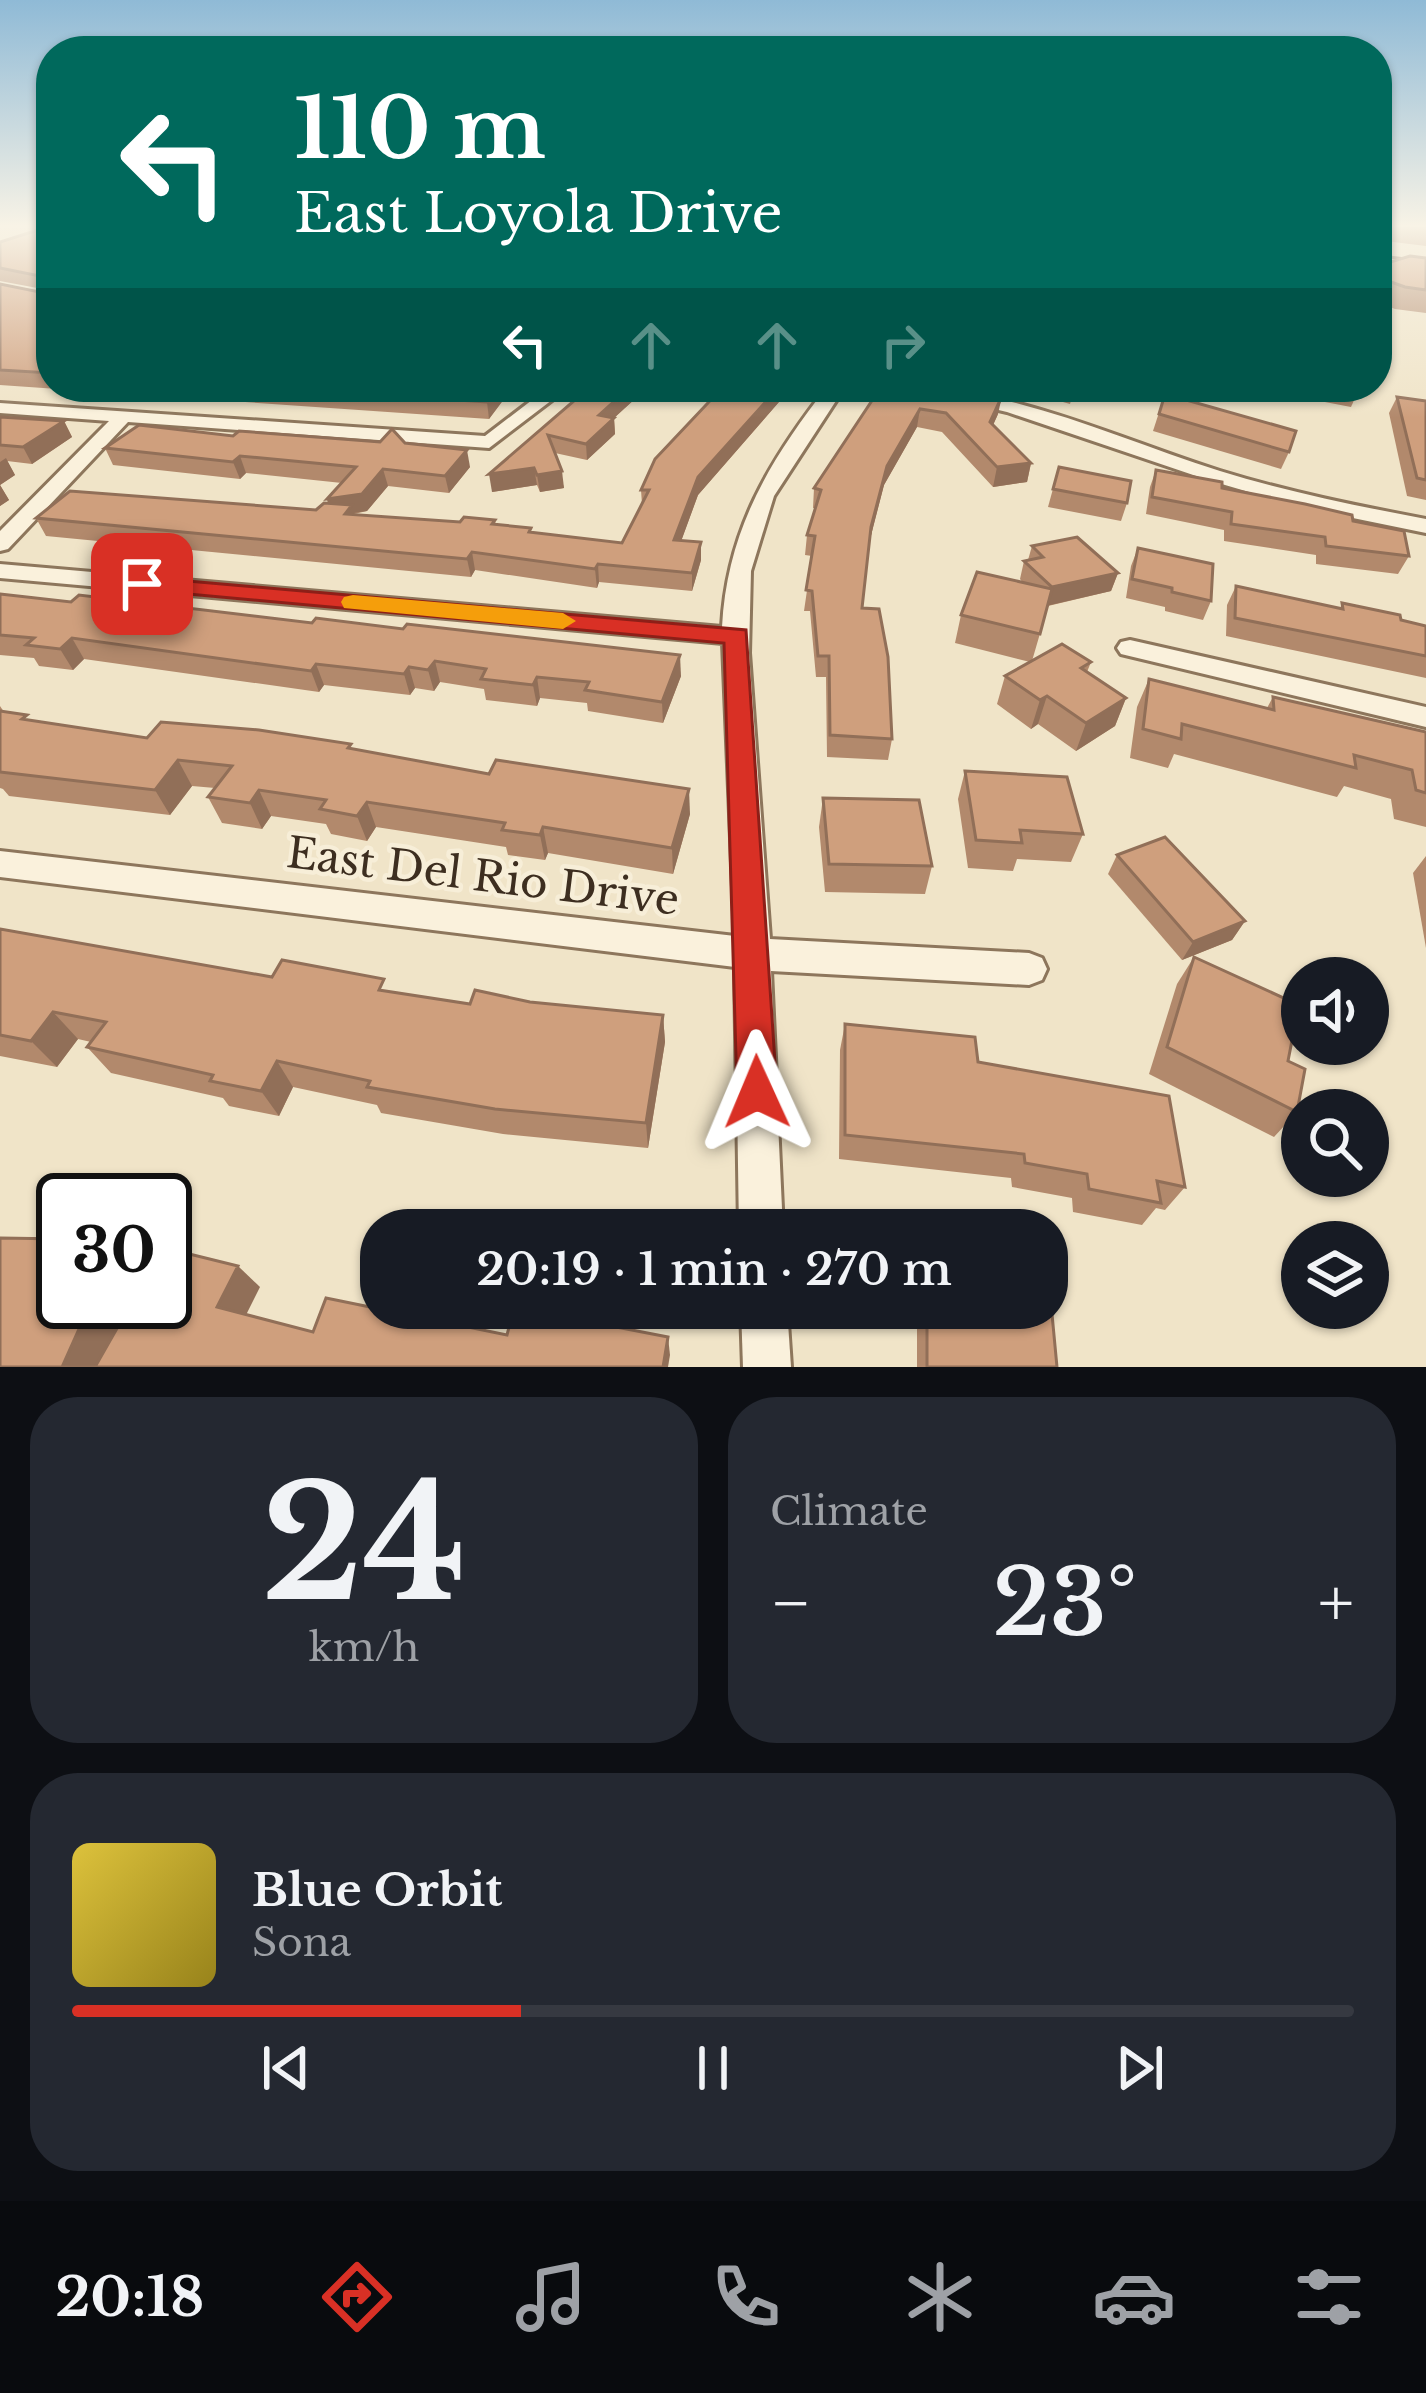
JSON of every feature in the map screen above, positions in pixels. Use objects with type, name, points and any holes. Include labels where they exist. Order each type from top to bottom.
[{"type":"street","points":[[0,408],[490,442],[541,402]]},
{"type":"street","points":[[760,1209],[754,954],[737,636],[739,571],[758,506],[784,456],[825,402]]},
{"type":"street","points":[[990,402],[1312,503],[1426,526]]},
{"type":"street","points":[[0,544],[122,418]]},
{"type":"street","points":[[1095,462],[1125,445]]},
{"type":"street","points":[[0,572],[737,636]]},
{"type":"street","points":[[1130,648],[1426,717]]},
{"type":"street","name":"East Del Rio Drive","points":[[0,864],[754,954],[1029,969]]},
{"type":"street","points":[[765,1329],[767,1367]]},
{"type":"building","points":[[0,291],[33,291],[36,372],[0,370]]},
{"type":"building","points":[[1397,397],[1426,401],[1426,480],[1417,478]]},
{"type":"building","points":[[573,402],[613,402],[599,415],[614,418],[586,444],[548,435],[562,471],[537,475],[534,468],[489,474]]},
{"type":"building","points":[[709,402],[766,402],[698,477],[674,540],[701,542],[692,573],[598,564],[595,569],[472,552],[467,559],[36,518],[70,491],[316,510],[324,503],[352,505],[345,514],[495,520],[492,524],[531,528],[529,532],[622,543],[649,490],[641,490],[655,459]]},
{"type":"building","points":[[871,402],[999,402],[990,422],[1031,463],[997,467],[946,413],[920,409],[887,466],[871,527],[862,608],[879,609],[888,657],[892,739],[830,735],[829,656],[818,656],[812,591],[806,590],[815,536],[807,535],[821,490],[814,488]]},
{"type":"building","points":[[1163,402],[1193,402],[1296,431],[1289,452],[1159,414]]},
{"type":"building","points":[[0,417],[64,421],[23,447],[0,445]]},
{"type":"building","points":[[139,425],[233,436],[239,431],[380,442],[392,429],[405,443],[467,450],[445,476],[383,469],[362,494],[327,499],[356,467],[240,456],[233,462],[105,448]]},
{"type":"building","points":[[1059,467],[1131,481],[1127,503],[1053,489]]},
{"type":"building","points":[[1156,470],[1222,482],[1222,488],[1352,515],[1353,521],[1404,531],[1409,556],[1326,546],[1325,537],[1231,524],[1232,512],[1152,497]]},
{"type":"building","points":[[1077,537],[1118,573],[1052,587],[1024,561],[1043,557],[1032,546]]},
{"type":"building","points":[[1138,548],[1213,564],[1211,601],[1132,579]]},
{"type":"building","points":[[977,572],[1052,589],[1040,634],[961,615]]},
{"type":"building","points":[[1236,586],[1343,609],[1342,603],[1400,615],[1401,620],[1426,626],[1426,656],[1235,618]]},
{"type":"building","points":[[0,594],[71,602],[79,595],[312,623],[316,618],[403,629],[407,624],[680,655],[662,702],[585,690],[589,682],[537,677],[533,685],[481,679],[486,669],[435,661],[428,670],[409,667],[404,674],[316,664],[311,671],[72,638],[60,649],[26,645],[34,638],[0,635]]},
{"type":"building","points":[[1062,644],[1091,662],[1081,668],[1126,698],[1086,723],[1047,696],[1040,700],[1005,676]]},
{"type":"building","points":[[1149,679],[1274,710],[1273,697],[1426,732],[1426,793],[1416,790],[1412,770],[1354,755],[1356,768],[1182,724],[1181,739],[1143,729]]},
{"type":"building","points":[[0,711],[27,715],[22,719],[147,738],[161,722],[259,730],[489,774],[496,760],[689,789],[672,848],[543,827],[540,835],[502,830],[505,823],[367,802],[357,816],[320,809],[326,800],[259,790],[250,803],[208,797],[232,766],[178,760],[155,790],[0,772]]},
{"type":"building","points":[[965,771],[1067,777],[1083,834],[1020,830],[1022,843],[976,840]]},
{"type":"building","points":[[823,798],[919,800],[932,866],[829,864]]},
{"type":"building","points":[[1165,837],[1245,921],[1193,942],[1117,855]]},
{"type":"building","points":[[0,929],[272,977],[282,960],[384,979],[379,990],[470,1004],[475,990],[530,1002],[663,1015],[646,1123],[495,1109],[367,1087],[370,1081],[277,1061],[261,1091],[210,1081],[213,1075],[87,1047],[106,1022],[53,1012],[31,1041],[0,1035]]},
{"type":"building","points":[[1194,957],[1281,997],[1281,1065],[1305,1069],[1301,1089],[1281,1089],[1281,1104],[1167,1047]]},
{"type":"building","points":[[845,1024],[975,1037],[978,1062],[1169,1096],[1185,1187],[1157,1181],[1161,1203],[1089,1189],[1087,1174],[1025,1163],[1024,1154],[845,1135]]},
{"type":"building","points":[[0,1238],[36,1239],[36,1329],[79,1329],[62,1367],[0,1367]]},
{"type":"building","points":[[192,1255],[238,1266],[217,1307],[313,1332],[326,1298],[360,1305],[360,1329],[478,1329],[507,1335],[509,1329],[627,1329],[668,1337],[663,1367],[95,1367],[117,1329],[192,1329]]},
{"type":"building","points":[[927,1329],[1053,1329],[1057,1367],[927,1367]]},
{"type":"slow traffic","points":[[353,602],[563,621]]},
{"type":"route","points":[[142,584],[737,636],[757,1092]]}]
